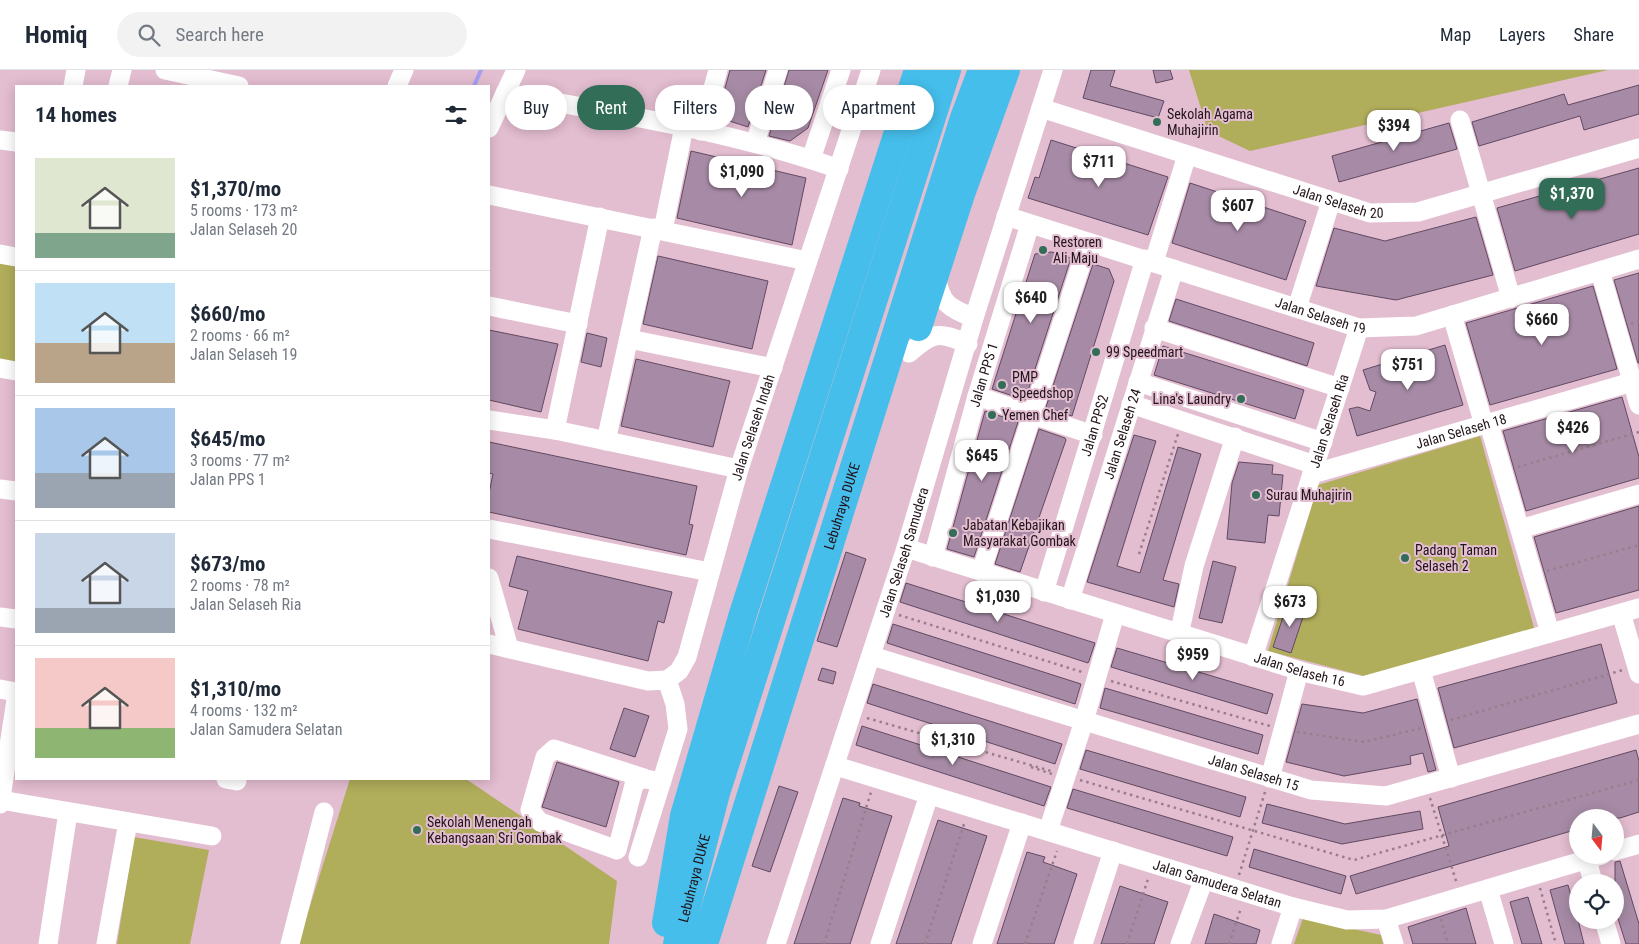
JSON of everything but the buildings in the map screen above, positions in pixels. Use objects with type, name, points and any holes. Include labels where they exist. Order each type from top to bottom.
[{"type":"highway","points":[[666,944],[666,925],[687,807],[743,614],[918,70]]},
{"type":"highway","name":"Lebuhraya DUKE","points":[[677,944],[716,793],[947,70]]},
{"type":"highway","name":"Lebuhraya DUKE","points":[[704,944],[964,118],[982,70]]},
{"type":"highway","points":[[782,692],[836,565],[880,446],[962,194],[1006,70]]},
{"type":"street","points":[[73,85],[76,70]]},
{"type":"street","points":[[118,85],[122,70]]},
{"type":"street","points":[[165,70],[234,85]]},
{"type":"street","points":[[398,85],[404,70]]},
{"type":"street","points":[[509,85],[516,70]]},
{"type":"street","points":[[711,85],[718,70]]},
{"type":"street","points":[[754,143],[778,70]]},
{"type":"street","points":[[810,159],[841,70]]},
{"type":"street","name":"Jalan Selaseh Indah","points":[[667,680],[679,671],[687,656],[739,469],[870,70]]},
{"type":"street","name":"Jalan Selaseh Samudera","points":[[776,944],[872,656],[968,344],[974,318],[1053,70]]},
{"type":"street","points":[[490,126],[505,93]]},
{"type":"street","points":[[567,105],[655,122]]},
{"type":"street","name":"Jalan Selaseh 20","points":[[1042,108],[1370,213],[1418,212],[1639,148]]},
{"type":"street","points":[[1460,120],[1511,298]]},
{"type":"street","points":[[606,441],[658,229],[692,130]]},
{"type":"street","points":[[696,130],[754,143],[839,169]]},
{"type":"street","points":[[0,140],[15,142]]},
{"type":"street","name":"Jalan PPS2","points":[[1044,592],[1149,261],[1187,155]]},
{"type":"street","points":[[490,195],[807,261]]},
{"type":"street","points":[[1297,308],[1331,201]]},
{"type":"street","name":"Jalan Selaseh 19","points":[[1006,216],[1359,328],[1416,326],[1639,259]]},
{"type":"street","points":[[555,430],[600,217]]},
{"type":"street","name":"Jalan PPS 1","points":[[933,557],[977,396],[1030,224]]},
{"type":"street","points":[[980,572],[1088,243]]},
{"type":"street","points":[[0,254],[15,257]]},
{"type":"street","name":"Jalan Selaseh 24","points":[[1070,600],[1174,269]]},
{"type":"street","points":[[1600,271],[1636,381],[1639,405]]},
{"type":"street","points":[[936,277],[940,295],[946,304],[974,318]]},
{"type":"street","points":[[490,306],[578,324]]},
{"type":"street","points":[[1452,315],[1503,471],[1550,633]]},
{"type":"street","points":[[1154,328],[1340,388]]},
{"type":"street","name":"Jalan Selaseh Ria","points":[[1253,657],[1359,328]]},
{"type":"street","points":[[909,353],[934,334],[946,334],[968,344]]},
{"type":"street","points":[[630,338],[773,368]]},
{"type":"street","points":[[0,368],[15,371]]},
{"type":"street","name":"Jalan Selaseh 18","points":[[1314,470],[1487,425],[1636,381]]},
{"type":"street","points":[[1138,382],[1323,442]]},
{"type":"street","points":[[977,396],[1093,435]]},
{"type":"street","points":[[1131,404],[1235,438],[1314,470]]},
{"type":"street","points":[[490,420],[555,430],[739,469]]},
{"type":"street","points":[[1179,635],[1194,566],[1235,438]]},
{"type":"street","points":[[0,489],[15,491]]},
{"type":"street","points":[[1520,528],[1639,494]]},
{"type":"street","points":[[490,528],[710,572]]},
{"type":"street","name":"Jalan Selaseh 16","points":[[906,548],[1179,635],[1299,671],[1363,686],[1630,610]]},
{"type":"street","points":[[490,582],[509,648]]},
{"type":"street","points":[[1630,610],[1638,670]]},
{"type":"street","points":[[1055,834],[1066,777],[1115,614]]},
{"type":"street","points":[[0,617],[15,619]]},
{"type":"street","points":[[490,644],[648,680],[667,680],[675,704],[678,729],[653,781],[638,857]]},
{"type":"street","name":"Jalan Selaseh 15","points":[[872,656],[1311,790],[1386,796],[1639,724]]},
{"type":"street","points":[[1421,670],[1451,778]]},
{"type":"street","points":[[1270,778],[1299,671]]},
{"type":"street","points":[[0,689],[15,692]]},
{"type":"street","points":[[15,706],[0,802],[212,836]]},
{"type":"street","points":[[554,749],[653,781],[638,780],[634,785],[617,850],[540,822],[530,810],[545,756],[554,749]]},
{"type":"street","name":"Jalan Samudera Selatan","points":[[836,766],[1293,907],[1347,920],[1386,919],[1572,864]]},
{"type":"street","points":[[880,944],[929,795]]},
{"type":"street","points":[[48,944],[68,812]]},
{"type":"street","points":[[290,944],[324,812]]},
{"type":"street","points":[[106,944],[128,822]]},
{"type":"street","points":[[982,944],[1022,823]]},
{"type":"street","points":[[1624,848],[1639,844]]},
{"type":"street","points":[[1084,944],[1113,851]]},
{"type":"street","points":[[1180,944],[1204,879]]},
{"type":"street","points":[[1488,889],[1504,944]]},
{"type":"street","points":[[1281,944],[1293,907]]},
{"type":"street","points":[[1386,919],[1394,944]]},
{"type":"street","points":[[1607,929],[1611,944]]},
{"type":"path","points":[[1139,554],[1182,421]]},
{"type":"path","points":[[1503,471],[1639,432]]},
{"type":"path","points":[[1534,575],[1639,545]]},
{"type":"path","points":[[886,611],[1097,677],[1283,729],[1364,742],[1638,670]]},
{"type":"path","points":[[1066,777],[859,716],[1354,860],[1639,780]]},
{"type":"path","points":[[1229,944],[1253,830],[1270,778]]},
{"type":"path","points":[[824,944],[875,779]]},
{"type":"path","points":[[1426,784],[1461,897]]},
{"type":"path","points":[[925,944],[969,807]]},
{"type":"path","points":[[1025,944],[1055,834]]},
{"type":"path","points":[[1127,944],[1153,864]]},
{"type":"path","points":[[1536,875],[1556,944]]},
{"type":"path","points":[[1437,904],[1448,944]]},
{"type":"shaded area","points":[[1189,70],[1608,70],[1250,151],[1208,131]]},
{"type":"shaded area","points":[[0,262],[15,265],[15,362],[0,360]]},
{"type":"shaded area","name":"Padang Taman Selaseh 2","points":[[1480,436],[1535,631],[1364,676],[1268,651],[1318,485]]},
{"type":"shaded area","name":"Sekolah Menengah Kebangsaan Sri Gombak","points":[[350,780],[467,780],[617,881],[609,944],[298,944]]},
{"type":"shaded area","points":[[134,837],[209,850],[190,944],[117,944]]},
{"type":"shaded area","points":[[1303,918],[1381,935],[1383,944],[1294,944]]},
{"type":"waterway","points":[[474,85],[481,70]]},
{"type":"place","name":"Sekolah Agama Muhajirin","points":[[1157,122]]},
{"type":"place","name":"Restoren Ali Maju","points":[[1043,250]]},
{"type":"place","name":"99 Speedmart","points":[[1096,352]]},
{"type":"place","name":"PMP Speedshop","points":[[1002,385]]},
{"type":"place","name":"Lina's Laundry","points":[[1241,399]]},
{"type":"place","name":"Yemen Chef","points":[[992,415]]},
{"type":"place","name":"Surau Muhajirin","points":[[1256,495]]},
{"type":"place","name":"Jabatan Kebajikan Masyarakat Gombak","points":[[953,533]]},
{"type":"place","name":"Padang Taman Selaseh 2","points":[[1405,558]]},
{"type":"place","name":"Sekolah Menengah Kebangsaan Sri Gombak","points":[[417,830]]}]
